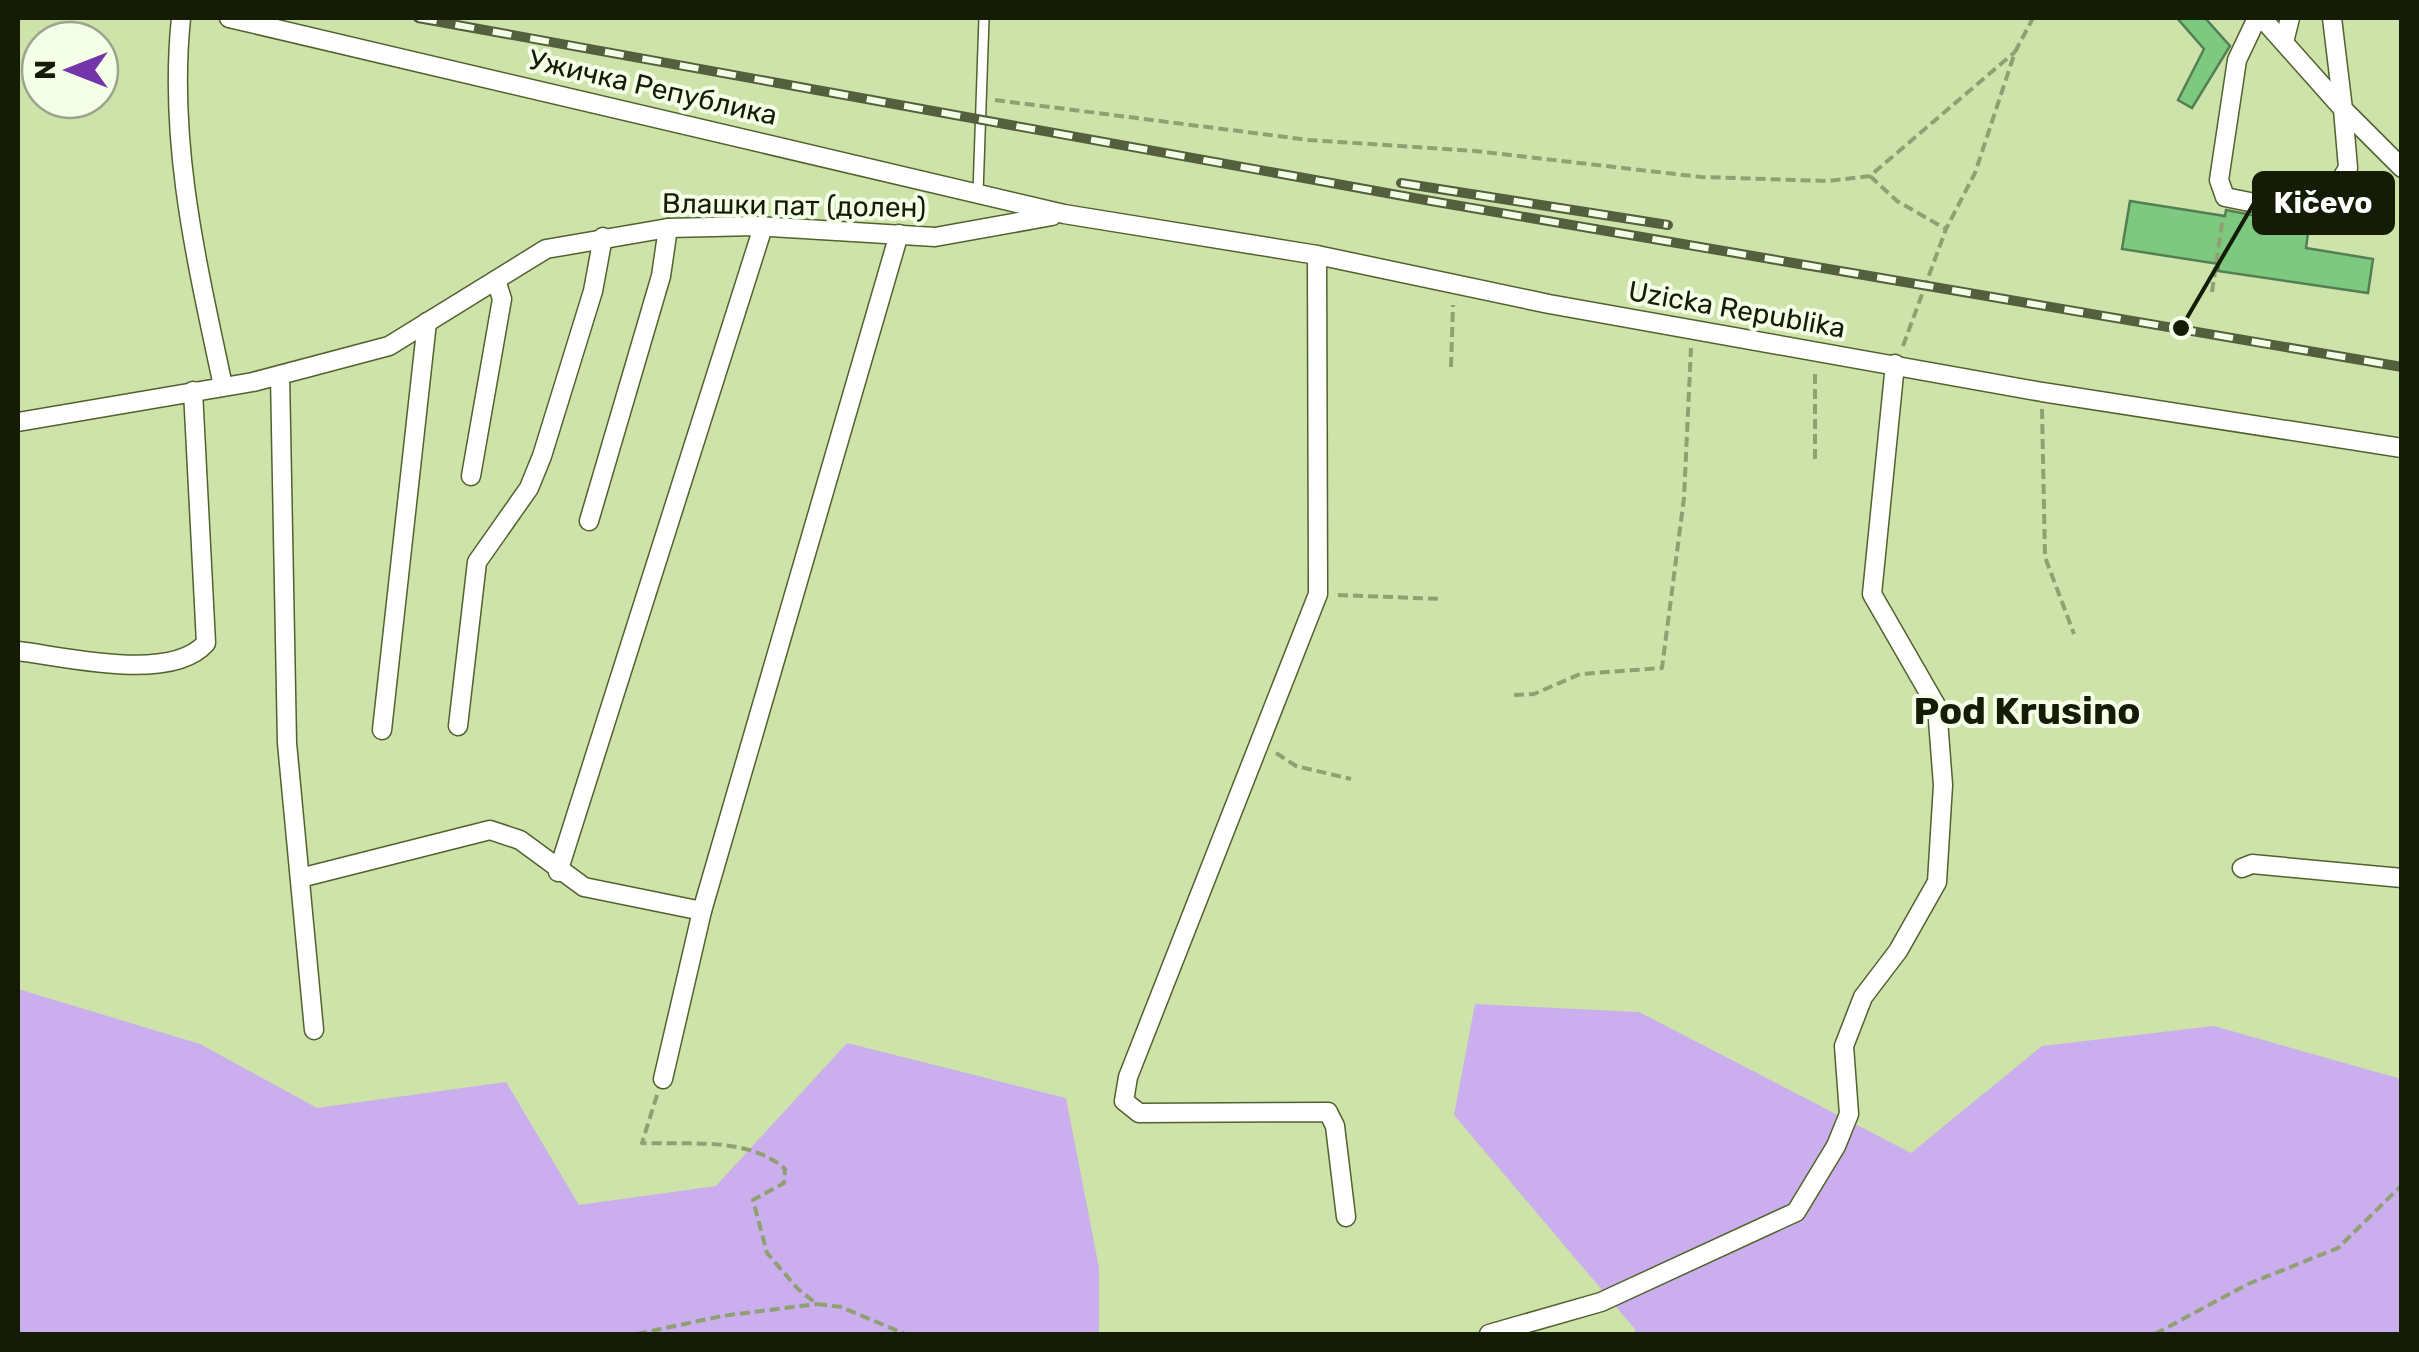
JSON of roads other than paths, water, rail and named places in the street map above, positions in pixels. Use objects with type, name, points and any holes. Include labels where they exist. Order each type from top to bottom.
[{"type":"street","points":[[181,18],[177,56],[180,171],[224,386]]},
{"type":"street","name":"Ужичка Република","points":[[228,18],[1064,214]]},
{"type":"street","points":[[2332,18],[2343,109],[2348,168],[2325,205],[2309,214],[2225,197],[2219,180],[2237,60],[2259,18],[2343,109],[2402,168]]},
{"type":"street","points":[[2284,42],[2290,18]]},
{"type":"street","name":"Влашки пат (долен)","points":[[18,422],[224,386],[389,346],[546,248],[668,228],[763,226],[935,237],[1064,214]]},
{"type":"street","name":"Uzicka Republika","points":[[1064,214],[1317,255],[1454,285],[2042,392],[2402,448]]},
{"type":"street","points":[[558,872],[763,226]]},
{"type":"street","points":[[589,521],[662,276],[668,228]]},
{"type":"street","points":[[663,1079],[702,911],[899,234]]},
{"type":"street","points":[[458,726],[477,562],[497,528],[524,497],[542,456],[593,292],[603,238]]},
{"type":"street","points":[[1317,255],[1318,594],[1128,1078],[1124,1101],[1138,1113],[1328,1112],[1335,1126],[1346,1217]]},
{"type":"street","points":[[471,476],[502,298],[496,280]]},
{"type":"street","points":[[382,730],[426,322]]},
{"type":"street","points":[[1489,1334],[1600,1302],[1796,1212],[1836,1146],[1849,1114],[1844,1046],[1863,998],[1898,951],[1937,882],[1944,785],[1937,707],[1872,594],[1894,364]]},
{"type":"street","points":[[280,374],[287,744],[314,1030]]},
{"type":"street","points":[[18,651],[156,665],[181,662],[206,643],[193,392]]},
{"type":"street","points":[[300,878],[490,830],[520,840],[558,872],[584,887],[702,911]]},
{"type":"street","points":[[2242,868],[2252,864],[2402,878]]},
{"type":"lane","points":[[978,193],[984,18]]},
{"type":"railway","points":[[418,18],[1431,201],[2402,367]]},
{"type":"railway","points":[[1401,183],[1668,225]]},
{"type":"place","name":"Kičevo","points":[[2181,328]]},
{"type":"district","name":"Pod Krusino","points":[[2027,711]]}]
